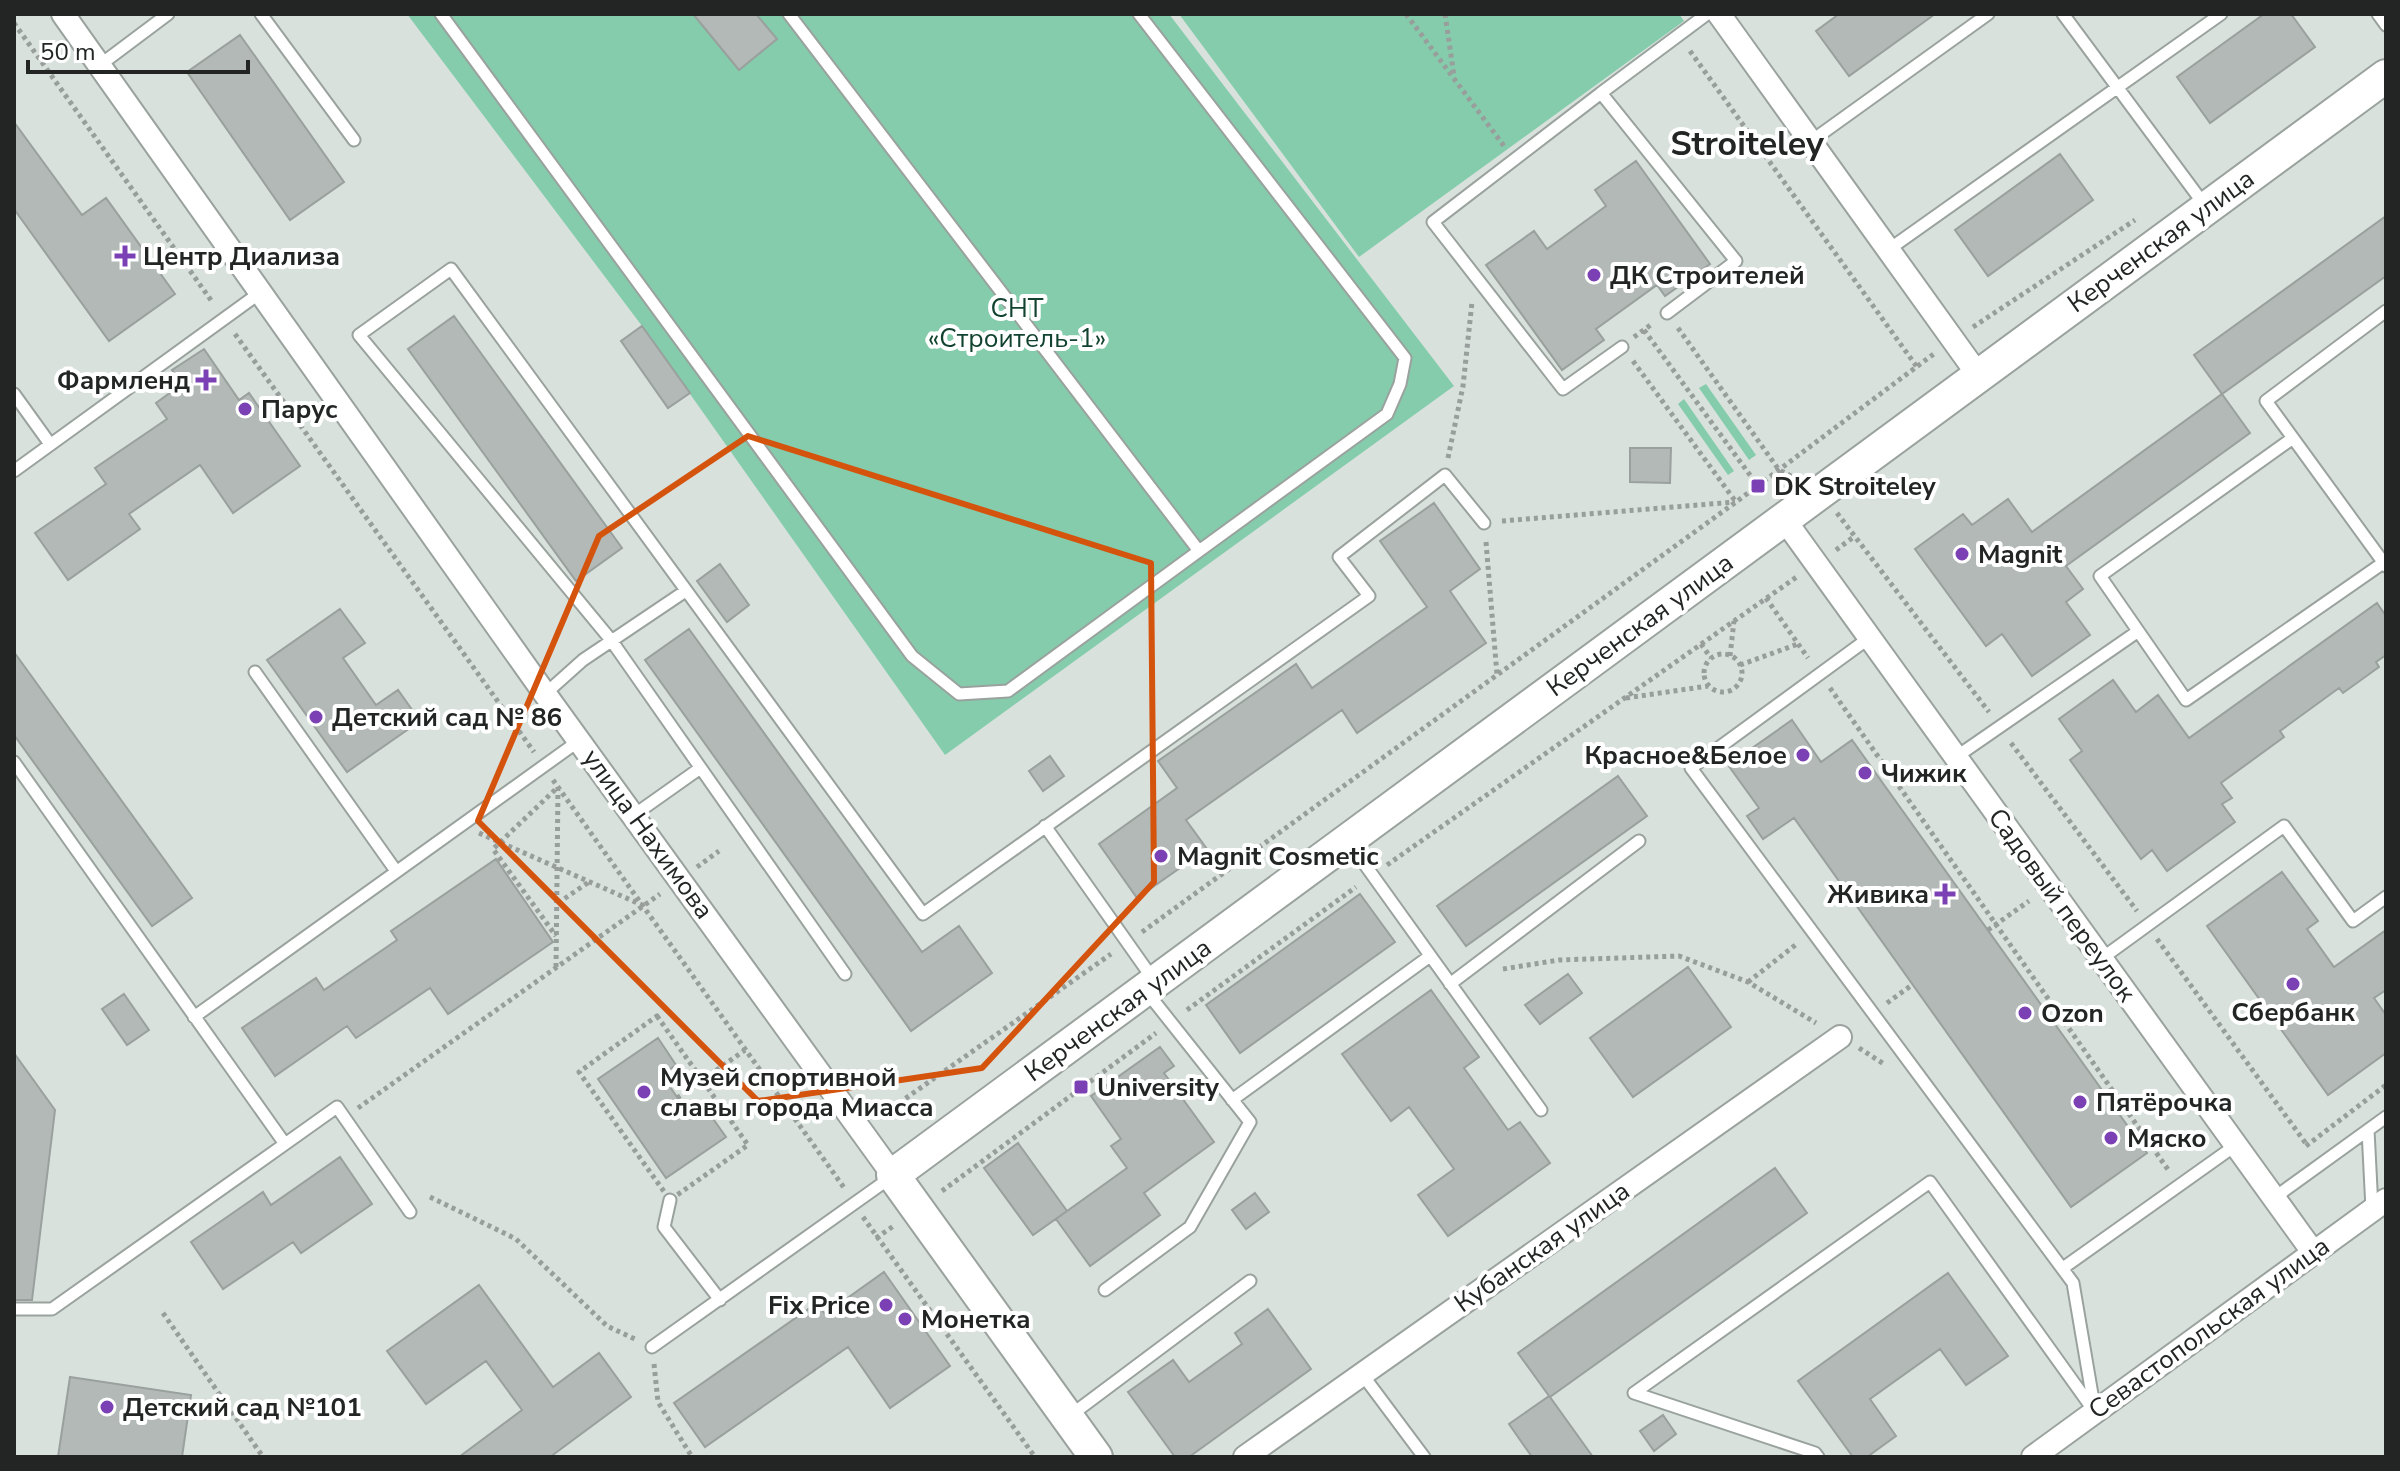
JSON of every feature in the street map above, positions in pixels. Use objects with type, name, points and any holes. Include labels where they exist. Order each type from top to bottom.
[{"type":"street","name":"улица Нахимова","points":[[63,14],[545,694],[1096,1457]]},
{"type":"street","points":[[1719,14],[1979,376]]},
{"type":"street","name":"Керченская улица","points":[[893,1175],[2386,76]]},
{"type":"street","name":"Садовый переулок","points":[[1784,519],[2313,1252]]},
{"type":"street","name":"Кубанская улица","points":[[1245,1457],[1840,1037]]},
{"type":"street","name":"Севастопольская улица","points":[[2033,1457],[2379,1205]]},
{"type":"lane","points":[[100,65],[168,14]]},
{"type":"lane","points":[[261,14],[354,140]]},
{"type":"lane","points":[[441,14],[912,656],[959,694],[1008,691],[1387,414],[1400,384],[1405,358],[1139,14]]},
{"type":"lane","points":[[789,14],[1199,551]]},
{"type":"lane","points":[[1622,347],[1563,389],[1433,222],[1707,14]]},
{"type":"lane","points":[[1810,142],[1988,14]]},
{"type":"lane","points":[[2063,14],[2207,208]]},
{"type":"lane","points":[[1888,250],[2221,14]]},
{"type":"lane","points":[[2378,14],[2386,25]]},
{"type":"lane","points":[[1601,93],[1736,261],[1667,313]]},
{"type":"lane","points":[[845,974],[611,640],[359,335],[451,269],[684,592],[923,914],[1369,596],[1339,557],[1445,475],[1484,523]]},
{"type":"lane","points":[[14,471],[261,292]]},
{"type":"lane","points":[[2293,438],[2100,576],[2186,700],[2385,565],[2293,438],[2266,401],[2386,311]]},
{"type":"lane","points":[[14,394],[50,444]]},
{"type":"lane","points":[[545,694],[611,640],[684,592]]},
{"type":"lane","points":[[1956,757],[2137,632]]},
{"type":"lane","points":[[1869,638],[1691,768],[2073,1283],[2095,1412]]},
{"type":"lane","points":[[255,672],[396,871]]},
{"type":"lane","points":[[194,1017],[580,740]]},
{"type":"lane","points":[[14,762],[285,1144]]},
{"type":"lane","points":[[634,815],[699,769]]},
{"type":"lane","points":[[1045,826],[1127,944],[1150,986],[1250,1122],[1190,1227],[1105,1290]]},
{"type":"lane","points":[[2101,959],[2284,826],[2353,921],[2386,897]]},
{"type":"lane","points":[[1348,841],[1541,1110]]},
{"type":"lane","points":[[1450,984],[1639,841]]},
{"type":"lane","points":[[1232,1100],[1430,956]]},
{"type":"lane","points":[[14,1309],[52,1309],[337,1107],[410,1212]]},
{"type":"lane","points":[[2267,1190],[2386,1117]]},
{"type":"lane","points":[[2368,1130],[2379,1205]]},
{"type":"lane","points":[[2063,1268],[2236,1145]]},
{"type":"lane","points":[[652,1347],[893,1175]]},
{"type":"lane","points":[[1818,1457],[1815,1453],[1634,1393],[1930,1182],[2095,1412]]},
{"type":"lane","points":[[670,1200],[664,1227],[720,1300]]},
{"type":"lane","points":[[1068,1417],[1250,1281]]},
{"type":"lane","points":[[1362,1374],[1424,1457]]},
{"type":"path","points":[[1406,14],[1514,160]]},
{"type":"path","points":[[1445,14],[1454,80]]},
{"type":"path","points":[[14,23],[1035,1457]]},
{"type":"path","points":[[1679,35],[1917,367]]},
{"type":"path","points":[[899,1103],[1127,944],[1758,486],[1953,340],[2136,218]]},
{"type":"path","points":[[1445,475],[1463,386],[1475,276]]},
{"type":"path","points":[[1736,502],[1622,347],[1667,313],[1779,470],[1821,492],[2000,727],[2307,1145]]},
{"type":"path","points":[[1644,330],[1758,486]]},
{"type":"path","points":[[1497,675],[1484,523],[1736,502]]},
{"type":"path","points":[[1766,598],[2179,1185]]},
{"type":"path","points":[[1730,656],[1735,620]]},
{"type":"path","points":[[1701,644],[1711,658]]},
{"type":"path","points":[[1740,665],[1798,644]]},
{"type":"path","points":[[1624,698],[1708,686],[1724,692],[1733,689],[1742,674],[1740,665],[1730,656],[1716,655],[1711,658],[1704,668],[1708,686]]},
{"type":"path","points":[[556,936],[493,849],[558,787]]},
{"type":"path","points":[[556,967],[558,787]]},
{"type":"path","points":[[460,825],[643,906]]},
{"type":"path","points":[[344,1117],[681,879]]},
{"type":"path","points":[[557,904],[589,882]]},
{"type":"path","points":[[1988,930],[2049,887]]},
{"type":"path","points":[[1748,982],[1794,946]]},
{"type":"path","points":[[1462,976],[1559,960],[1679,956],[1748,982],[1930,1092]]},
{"type":"path","points":[[657,1016],[748,1145],[670,1200],[579,1072],[657,1016]]},
{"type":"path","points":[[677,1098],[745,1050]]},
{"type":"path","points":[[2267,1190],[2307,1145],[2386,1085]]},
{"type":"path","points":[[430,1197],[516,1239],[607,1326],[652,1347],[658,1402],[692,1457]]},
{"type":"path","points":[[163,1313],[263,1457]]},
{"type":"highlighted area","points":[[748,436],[1151,563],[1154,882],[982,1068],[758,1101],[478,821],[599,536]]},
{"type":"green space","name":"СНТ «Строитель-1»","points":[[407,14],[1169,14],[1454,386],[945,755],[642,326]]},
{"type":"green space","points":[[1179,14],[1679,14],[1684,21],[1359,257]]},
{"type":"green space","points":[[1706,384],[1756,455],[1749,460],[1699,388]]},
{"type":"green space","points":[[1684,399],[1734,471],[1728,475],[1678,404]]},
{"type":"building","points":[[693,14],[756,14],[777,39],[739,70]]},
{"type":"building","points":[[1839,14],[1935,14],[1849,76],[1816,31]]},
{"type":"building","points":[[2264,14],[2291,14],[2315,47],[2210,123],[2177,77]]},
{"type":"building","points":[[240,35],[344,182],[290,220],[187,72]]},
{"type":"building","points":[[14,122],[82,215],[106,198],[175,294],[109,341],[14,209]]},
{"type":"building","points":[[2060,154],[2093,200],[1988,276],[1955,230]]},
{"type":"building","name":"ДК Строителей","points":[[1636,161],[1710,264],[1665,296],[1657,285],[1596,329],[1604,340],[1562,370],[1486,265],[1534,231],[1547,249],[1606,206],[1595,190]]},
{"type":"building","points":[[2386,216],[2386,276],[2222,394],[2194,355]]},
{"type":"building","points":[[454,316],[622,548],[576,581],[408,349]]},
{"type":"building","points":[[642,326],[690,393],[668,408],[621,341]]},
{"type":"building","points":[[204,349],[239,400],[249,393],[300,466],[233,513],[200,465],[129,514],[140,529],[68,580],[35,533],[106,484],[95,468],[167,419],[156,403],[182,384],[172,370]]},
{"type":"building","points":[[2222,394],[2250,433],[2066,566],[2083,589],[2066,602],[2090,635],[2032,676],[2002,634],[1986,646],[1915,549],[1963,514],[1972,525],[2008,499],[2032,532]]},
{"type":"building","points":[[1630,448],[1671,448],[1670,483],[1630,482]]},
{"type":"building","points":[[1434,503],[1480,569],[1450,591],[1486,643],[1357,733],[1342,710],[1186,820],[1207,849],[1137,898],[1099,844],[1177,788],[1158,761],[1296,664],[1312,688],[1427,607],[1380,541]]},
{"type":"building","points":[[720,564],[749,605],[727,622],[697,581]]},
{"type":"building","points":[[2377,603],[2386,616],[2386,655],[2376,662],[2379,667],[2343,693],[2339,688],[2280,731],[2284,737],[2221,783],[2232,798],[2222,804],[2235,822],[2167,871],[2152,850],[2141,859],[2070,760],[2082,751],[2059,719],[2113,680],[2136,712],[2158,695],[2189,738]]},
{"type":"building","points":[[340,609],[365,643],[343,658],[376,705],[398,690],[420,721],[347,772],[267,660]]},
{"type":"building","points":[[689,629],[922,952],[959,926],[992,973],[911,1031],[645,660]]},
{"type":"building","points":[[14,652],[192,898],[152,926],[14,735]]},
{"type":"building","points":[[1792,720],[1821,762],[1852,740],[2147,1153],[2071,1207],[1794,818],[1763,839],[1747,816],[1759,808],[1728,765]]},
{"type":"building","points":[[1050,756],[1064,776],[1043,791],[1029,771]]},
{"type":"building","points":[[1618,776],[1647,816],[1466,946],[1437,906]]},
{"type":"building","points":[[496,859],[553,942],[448,1014],[430,988],[356,1038],[347,1026],[275,1076],[242,1028],[316,978],[324,990],[397,940],[391,931]]},
{"type":"building","points":[[2282,872],[2318,921],[2307,929],[2334,967],[2386,930],[2386,990],[2374,998],[2386,1015],[2386,1053],[2328,1095],[2207,926]]},
{"type":"building","points":[[1360,894],[1395,942],[1240,1053],[1206,1005]]},
{"type":"building","points":[[1688,967],[1731,1027],[1633,1097],[1590,1038]]},
{"type":"building","points":[[1568,974],[1582,993],[1540,1024],[1525,1005]]},
{"type":"building","points":[[1431,990],[1479,1057],[1464,1068],[1508,1130],[1520,1122],[1550,1163],[1448,1236],[1418,1195],[1454,1169],[1409,1107],[1391,1121],[1342,1054]]},
{"type":"building","points":[[124,994],[149,1030],[127,1045],[102,1009]]},
{"type":"building","points":[[658,1038],[676,1065],[662,1075],[692,1119],[706,1109],[726,1137],[666,1178],[598,1079]]},
{"type":"building","points":[[1160,1047],[1174,1066],[1164,1073],[1214,1142],[1144,1193],[1160,1215],[1090,1266],[1056,1219],[1127,1168],[1111,1146],[1121,1139],[1091,1096]]},
{"type":"building","points":[[14,1053],[55,1110],[32,1300],[14,1300]]},
{"type":"building","points":[[1018,1143],[1067,1211],[1033,1235],[984,1168]]},
{"type":"building","points":[[340,1157],[372,1204],[301,1253],[293,1242],[223,1289],[191,1242],[263,1192],[271,1205]]},
{"type":"building","points":[[1775,1168],[1807,1213],[1550,1397],[1593,1457],[1532,1457],[1509,1424],[1549,1396],[1518,1353]]},
{"type":"building","points":[[1255,1193],[1269,1212],[1246,1229],[1232,1210]]},
{"type":"building","points":[[884,1272],[950,1366],[890,1408],[848,1347],[705,1447],[674,1403],[817,1303],[825,1314]]},
{"type":"building","points":[[1948,1273],[2008,1356],[1966,1385],[1940,1349],[1870,1399],[1896,1436],[1867,1457],[1853,1457],[1798,1381]]},
{"type":"building","points":[[479,1285],[553,1387],[599,1353],[631,1397],[550,1457],[459,1457],[522,1410],[486,1361],[426,1404],[387,1351]]},
{"type":"building","points":[[1268,1309],[1311,1369],[1189,1457],[1175,1457],[1128,1392],[1173,1360],[1189,1382],[1242,1344],[1235,1333]]},
{"type":"building","points":[[70,1377],[191,1395],[182,1457],[58,1457]]},
{"type":"building","points":[[1663,1415],[1676,1434],[1654,1451],[1640,1431]]},
{"type":"place","name":"Центр Диализа","points":[[125,256]]},
{"type":"place","name":"ДК Строителей","points":[[1594,275]]},
{"type":"place","name":"Фармленд","points":[[206,380]]},
{"type":"place","name":"Парус","points":[[245,409]]},
{"type":"place","name":"DK Stroiteley","points":[[1758,486]]},
{"type":"place","name":"Magnit","points":[[1962,554]]},
{"type":"place","name":"Детский сад № 86","points":[[316,717]]},
{"type":"place","name":"Красное&Белое","points":[[1803,755]]},
{"type":"place","name":"Чижик","points":[[1865,773]]},
{"type":"place","name":"Magnit Cosmetic","points":[[1161,856]]},
{"type":"place","name":"Живика","points":[[1945,894]]},
{"type":"place","name":"Сбербанк","points":[[2293,984]]},
{"type":"place","name":"Ozon","points":[[2025,1013]]},
{"type":"place","name":"University","points":[[1081,1087]]},
{"type":"place","name":"Музей спортивной славы города Миасса","points":[[644,1092]]},
{"type":"place","name":"Пятёрочка","points":[[2080,1102]]},
{"type":"place","name":"Мяско","points":[[2111,1138]]},
{"type":"place","name":"Fix Price","points":[[886,1305]]},
{"type":"place","name":"Монетка","points":[[905,1319]]},
{"type":"place","name":"Детский сад №101","points":[[107,1407]]},
{"type":"district","name":"Stroiteley","points":[[1747,144]]}]
